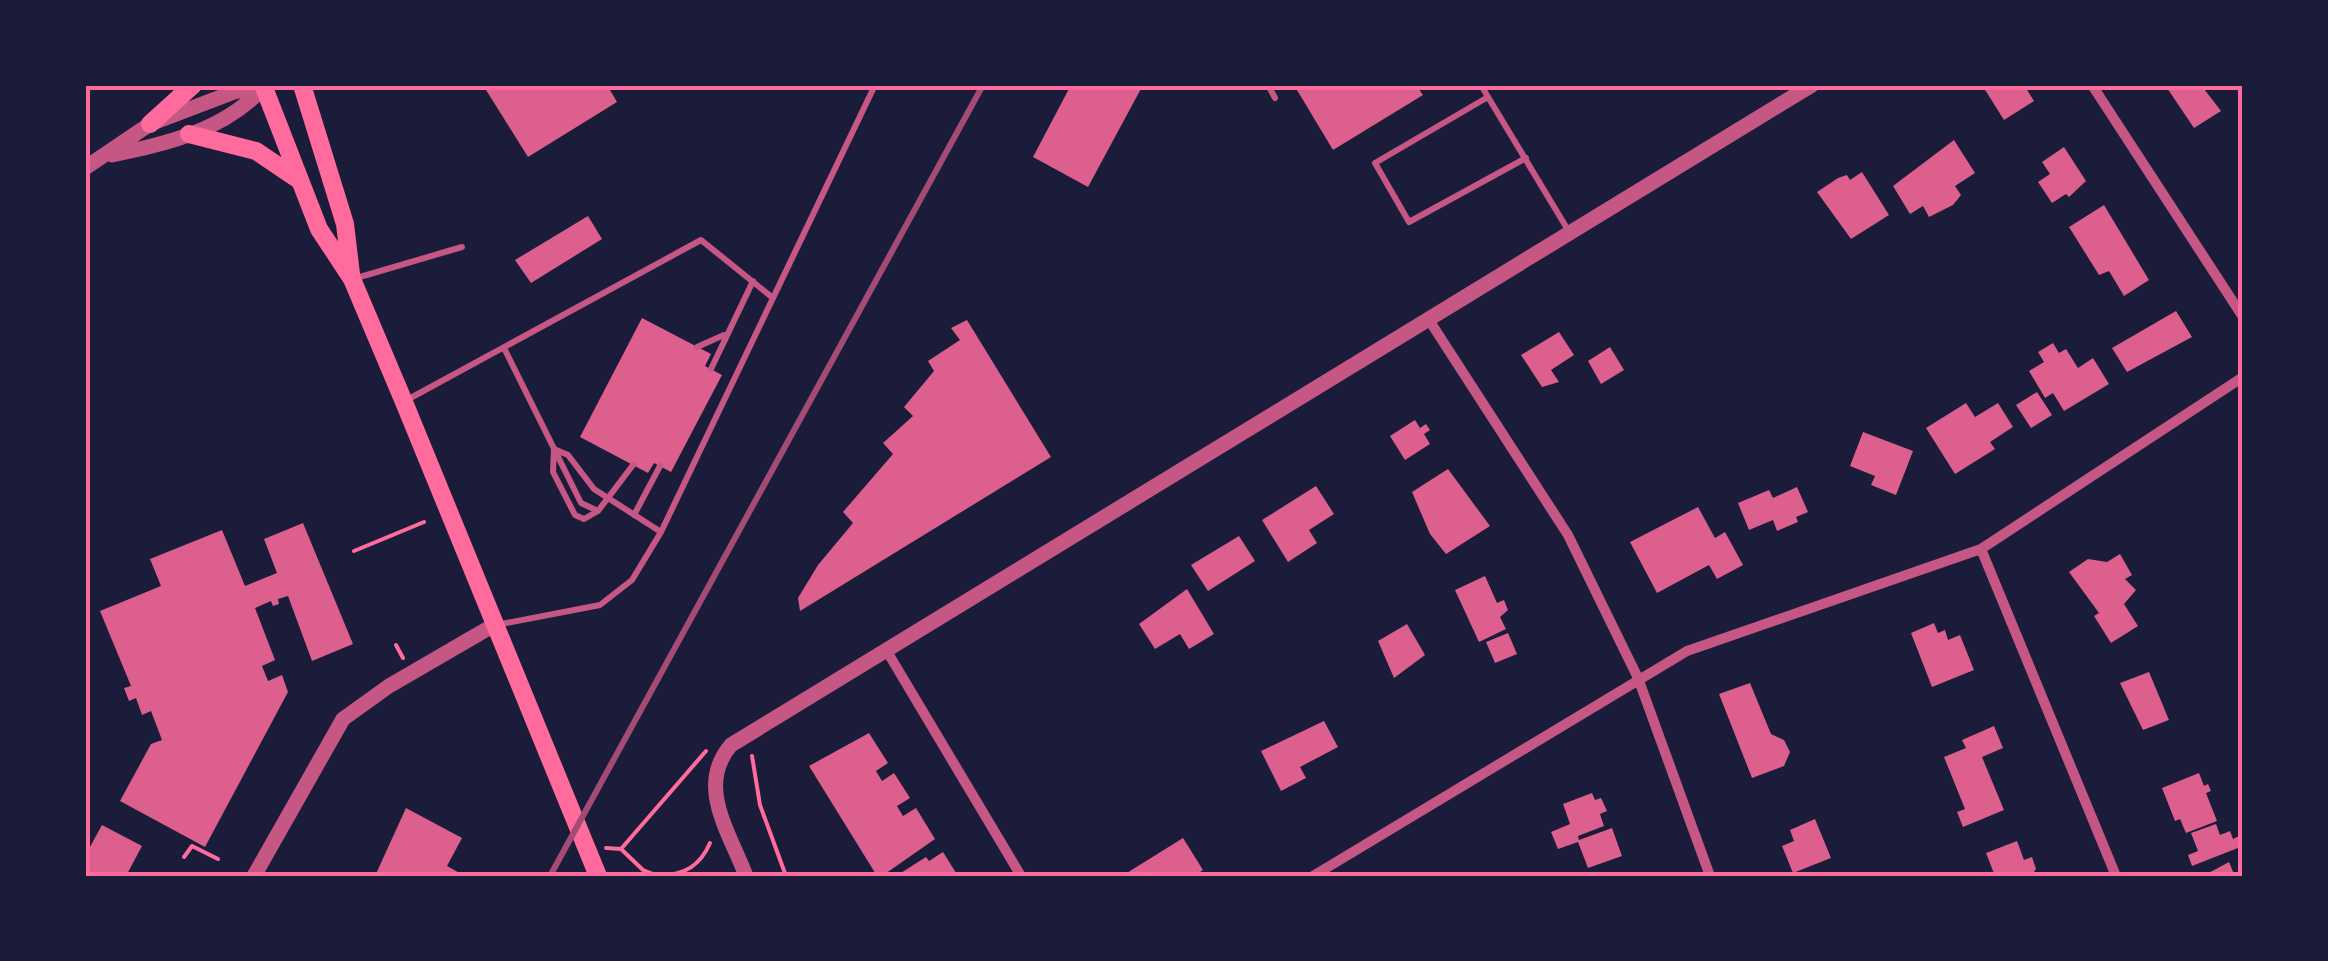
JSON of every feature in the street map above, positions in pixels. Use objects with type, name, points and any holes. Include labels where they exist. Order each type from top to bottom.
[{"type":"main road","points":[[150,124],[192,85]]},
{"type":"main road","points":[[265,85],[319,229],[352,279],[598,876]]},
{"type":"main road","points":[[302,85],[345,224],[352,279]]},
{"type":"main road","points":[[189,134],[256,151],[300,180]]},
{"type":"street","points":[[85,168],[150,124],[234,92],[265,85]]},
{"type":"street","points":[[106,156],[189,134],[242,112],[265,85]]},
{"type":"street","points":[[746,876],[714,794],[714,768],[731,745],[888,653],[1812,85]]},
{"type":"street","points":[[2092,85],[2243,316]]},
{"type":"street","points":[[1428,320],[1568,535],[1638,678],[1710,876]]},
{"type":"street","points":[[1313,876],[1688,650],[1981,549],[2243,377]]},
{"type":"street","points":[[1981,549],[2116,876]]},
{"type":"street","points":[[254,876],[342,718],[494,625]]},
{"type":"street","points":[[888,653],[1021,876]]},
{"type":"lane","points":[[494,625],[600,605],[632,580],[661,532],[876,85]]},
{"type":"lane","points":[[1268,85],[1275,98]]},
{"type":"lane","points":[[1481,85],[1570,233]]},
{"type":"lane","points":[[1488,97],[1375,162],[1409,222],[1526,158]]},
{"type":"lane","points":[[404,402],[701,240],[774,298]]},
{"type":"lane","points":[[352,279],[462,247]]},
{"type":"lane","points":[[711,369],[753,281]]},
{"type":"lane","points":[[697,347],[725,335]]},
{"type":"lane","points":[[504,348],[582,503],[598,511]]},
{"type":"lane","points":[[554,450],[568,455],[594,489],[661,532]]},
{"type":"lane","points":[[554,450],[553,472],[575,515],[584,519],[610,500],[633,465]]},
{"type":"lane","points":[[634,515],[660,466]]},
{"type":"path","points":[[354,551],[424,522]]},
{"type":"path","points":[[753,732],[752,763],[760,806],[786,876]]},
{"type":"path","points":[[621,849],[702,752],[731,745]]},
{"type":"path","points":[[586,847],[621,849],[643,870],[659,876],[682,874],[704,858],[722,813]]},
{"type":"path","points":[[184,856],[192,846],[218,859]]},
{"type":"building","points":[[494,85],[607,85],[617,102],[528,157],[486,90]]},
{"type":"building","points":[[1071,85],[1143,85],[1088,187],[1033,157]]},
{"type":"building","points":[[1294,85],[1416,85],[1423,95],[1333,150]]},
{"type":"building","points":[[1982,85],[2024,85],[2034,101],[2004,120]]},
{"type":"building","points":[[2165,85],[2201,85],[2221,111],[2194,128]]},
{"type":"building","points":[[1954,140],[1975,173],[1955,186],[1961,195],[1953,205],[1929,217],[1923,206],[1910,214],[1893,186]]},
{"type":"building","points":[[2064,147],[2086,181],[2069,197],[2066,194],[2052,203],[2038,182],[2050,174],[2042,162]]},
{"type":"building","points":[[1862,172],[1889,215],[1851,239],[1817,192],[1838,178],[1847,175],[1850,180]]},
{"type":"building","points":[[2104,205],[2149,280],[2124,296],[2109,271],[2099,275],[2069,227]]},
{"type":"building","points":[[588,216],[602,239],[531,283],[515,260]]},
{"type":"building","points":[[2176,311],[2192,337],[2127,372],[2112,348]]},
{"type":"building","points":[[642,318],[711,354],[705,366],[722,375],[671,472],[654,463],[648,473],[580,437]]},
{"type":"building","points":[[967,320],[1051,457],[800,611],[798,598],[818,565],[853,523],[843,512],[893,454],[883,443],[913,416],[904,407],[934,371],[928,361],[960,340],[951,328]]},
{"type":"building","points":[[1559,332],[1574,355],[1551,370],[1559,382],[1542,387],[1521,355]]},
{"type":"building","points":[[2053,343],[2059,353],[2066,349],[2078,368],[2093,358],[2109,384],[2064,411],[2053,393],[2045,398],[2029,371],[2044,362],[2038,352]]},
{"type":"building","points":[[1610,347],[1624,370],[1601,384],[1588,361]]},
{"type":"building","points":[[2037,392],[2052,415],[2031,428],[2016,405]]},
{"type":"building","points":[[1966,403],[1975,417],[1998,403],[2013,427],[1990,442],[1995,449],[1955,474],[1926,428]]},
{"type":"building","points":[[1415,420],[1420,428],[1426,424],[1430,430],[1424,434],[1430,444],[1405,460],[1390,436]]},
{"type":"building","points":[[1863,432],[1913,451],[1896,495],[1871,485],[1875,476],[1850,466]]},
{"type":"building","points":[[1448,469],[1490,526],[1446,554],[1430,534],[1412,492]]},
{"type":"building","points":[[1316,486],[1334,514],[1309,530],[1317,543],[1288,562],[1262,520]]},
{"type":"building","points":[[1797,487],[1808,512],[1796,517],[1798,522],[1777,531],[1773,520],[1749,530],[1738,503],[1769,490],[1773,498]]},
{"type":"building","points":[[1698,507],[1715,538],[1725,532],[1743,565],[1717,579],[1709,565],[1657,593],[1630,542]]},
{"type":"building","points":[[303,523],[353,644],[312,661],[288,596],[278,599],[279,604],[273,606],[271,601],[255,608],[275,660],[262,666],[268,681],[282,675],[288,692],[205,847],[120,801],[151,744],[162,740],[151,711],[142,715],[136,698],[129,701],[124,688],[131,686],[100,611],[161,586],[150,559],[222,530],[245,586],[277,573],[264,539]]},
{"type":"building","points":[[1239,536],[1255,561],[1208,591],[1191,565]]},
{"type":"building","points":[[2120,554],[2132,575],[2125,579],[2136,590],[2124,604],[2138,626],[2111,643],[2094,616],[2099,613],[2069,572],[2088,559],[2107,562]]},
{"type":"building","points":[[1485,576],[1497,603],[1504,600],[1508,610],[1500,617],[1506,629],[1479,642],[1455,590]]},
{"type":"building","points":[[1187,589],[1214,634],[1189,649],[1180,634],[1155,649],[1139,624]]},
{"type":"building","points":[[1934,623],[1938,633],[1945,630],[1948,640],[1960,635],[1974,670],[1932,687],[1911,633]]},
{"type":"building","points":[[1407,624],[1425,655],[1394,678],[1378,641]]},
{"type":"building","points":[[1508,633],[1517,654],[1495,663],[1486,642]]},
{"type":"building","points":[[2149,672],[2169,720],[2143,730],[2120,683]]},
{"type":"building","points":[[1750,683],[1771,734],[1784,740],[1790,752],[1784,766],[1752,778],[1719,694]]},
{"type":"building","points":[[1324,721],[1338,747],[1300,767],[1306,778],[1281,791],[1261,751]]},
{"type":"building","points":[[1994,726],[2003,748],[1982,757],[2004,810],[1963,827],[1957,812],[1965,809],[1944,757],[1966,748],[1962,740]]},
{"type":"building","points":[[869,733],[888,763],[876,771],[882,781],[894,773],[910,798],[897,806],[903,816],[916,808],[935,839],[882,876],[877,876],[809,766]]},
{"type":"building","points":[[2199,773],[2204,786],[2208,784],[2211,791],[2206,793],[2217,821],[2186,833],[2180,819],[2175,821],[2162,788]]},
{"type":"building","points":[[1592,793],[1595,800],[1601,798],[1607,811],[1600,814],[1604,826],[1578,836],[1579,840],[1612,828],[1622,856],[1588,868],[1578,842],[1558,849],[1551,832],[1570,824],[1563,804]]},
{"type":"building","points":[[406,808],[462,838],[447,866],[465,876],[375,876]]},
{"type":"building","points":[[1815,819],[1831,858],[1793,873],[1782,846],[1794,841],[1790,830]]},
{"type":"building","points":[[2216,824],[2220,835],[2230,831],[2233,839],[2243,834],[2243,846],[2192,866],[2188,855],[2198,851],[2191,833]]},
{"type":"building","points":[[102,825],[142,846],[126,876],[85,874],[85,856]]},
{"type":"building","points":[[1183,838],[1203,870],[1194,876],[1122,876]]},
{"type":"building","points":[[2017,841],[2024,860],[2032,857],[2036,869],[2031,876],[1995,876],[1986,853]]},
{"type":"building","points":[[943,852],[958,876],[896,876],[926,857],[929,861]]},
{"type":"building","points":[[2229,862],[2234,874],[2243,871],[2243,876],[2203,876]]},
{"type":"railway","points":[[550,876],[983,85]]}]
